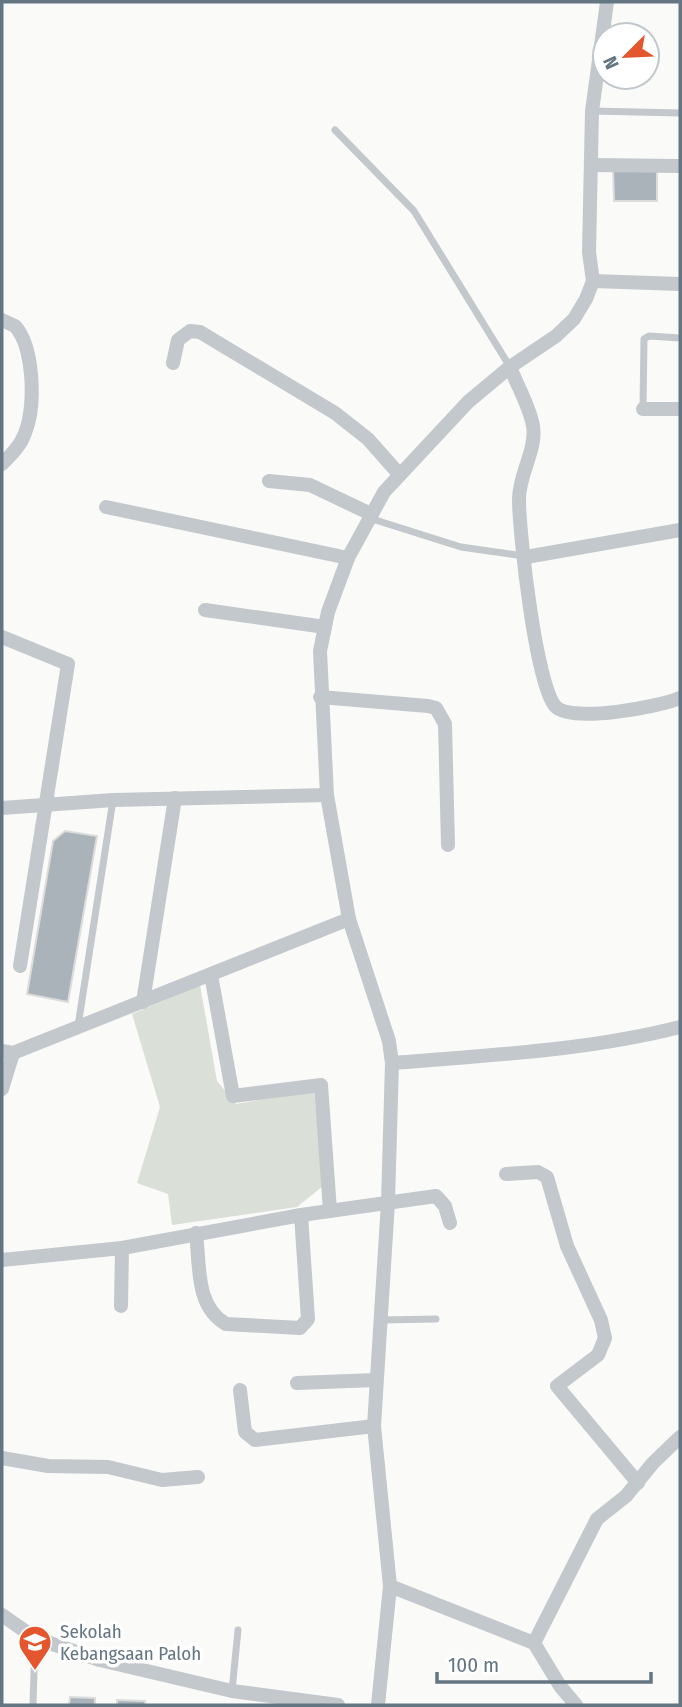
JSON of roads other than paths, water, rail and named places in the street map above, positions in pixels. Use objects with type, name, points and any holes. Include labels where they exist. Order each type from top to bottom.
[{"type":"street","points":[[378,1705],[390,1587],[374,1426],[388,1202],[392,1063],[389,1041],[349,919],[327,795],[320,697],[320,650],[348,558],[370,516],[399,474],[468,402],[510,367],[556,336],[574,319],[593,281],[589,252],[592,111],[607,2]]},
{"type":"street","points":[[591,165],[680,166]]},
{"type":"street","points":[[593,281],[680,284]]},
{"type":"street","points":[[2,320],[15,326],[27,349],[30,406],[25,433],[2,464]]},
{"type":"street","points":[[173,363],[178,340],[190,331],[200,331],[335,413],[368,439],[399,474]]},
{"type":"street","points":[[510,367],[533,425],[519,500],[537,643],[547,691],[557,708],[579,715],[661,705],[680,698]]},
{"type":"street","points":[[643,409],[680,408]]},
{"type":"street","points":[[269,481],[310,485],[370,516]]},
{"type":"street","points":[[106,507],[348,558]]},
{"type":"street","points":[[526,557],[680,530]]},
{"type":"street","points":[[205,610],[325,627]]},
{"type":"street","points":[[2,637],[68,664],[20,966]]},
{"type":"street","points":[[320,697],[428,706],[442,715],[445,724],[448,845]]},
{"type":"street","points":[[2,808],[113,800],[327,795]]},
{"type":"street","points":[[143,1002],[176,798]]},
{"type":"street","points":[[2,1089],[7,1052],[143,1002],[349,919]]},
{"type":"street","points":[[211,975],[233,1096],[321,1085],[330,1211]]},
{"type":"street","points":[[392,1063],[548,1051],[617,1041],[680,1027]]},
{"type":"street","points":[[506,1174],[538,1172],[547,1177],[567,1246],[601,1320],[605,1338],[598,1355],[557,1386],[638,1483]]},
{"type":"street","points":[[2,1260],[122,1248],[301,1215],[436,1196],[445,1206],[450,1223]]},
{"type":"street","points":[[196,1233],[205,1302],[218,1319],[226,1324],[300,1328],[308,1319],[301,1215]]},
{"type":"street","points":[[121,1306],[122,1248]]},
{"type":"street","points":[[297,1383],[376,1380]]},
{"type":"street","points":[[240,1390],[245,1432],[255,1440],[374,1426]]},
{"type":"street","points":[[534,1643],[597,1519],[638,1483],[653,1462],[680,1437]]},
{"type":"street","points":[[2,1458],[48,1466],[108,1467],[162,1480],[198,1477]]},
{"type":"street","points":[[390,1587],[534,1643],[560,1686],[576,1705]]},
{"type":"street","points":[[2,1615],[35,1638],[100,1660],[232,1691],[338,1705]]},
{"type":"lane","points":[[592,111],[680,113]]},
{"type":"lane","points":[[335,130],[414,211],[510,367]]},
{"type":"lane","points":[[643,409],[645,339],[649,336],[680,338]]},
{"type":"lane","points":[[370,516],[461,547],[526,557]]},
{"type":"lane","points":[[78,1027],[113,800]]},
{"type":"lane","points":[[380,1320],[436,1319]]},
{"type":"lane","points":[[232,1691],[238,1630]]},
{"type":"lane","points":[[33,1705],[35,1638]]},
{"type":"place","name":"Sekolah Kebangsaan Paloh","points":[[35,1672]]}]
